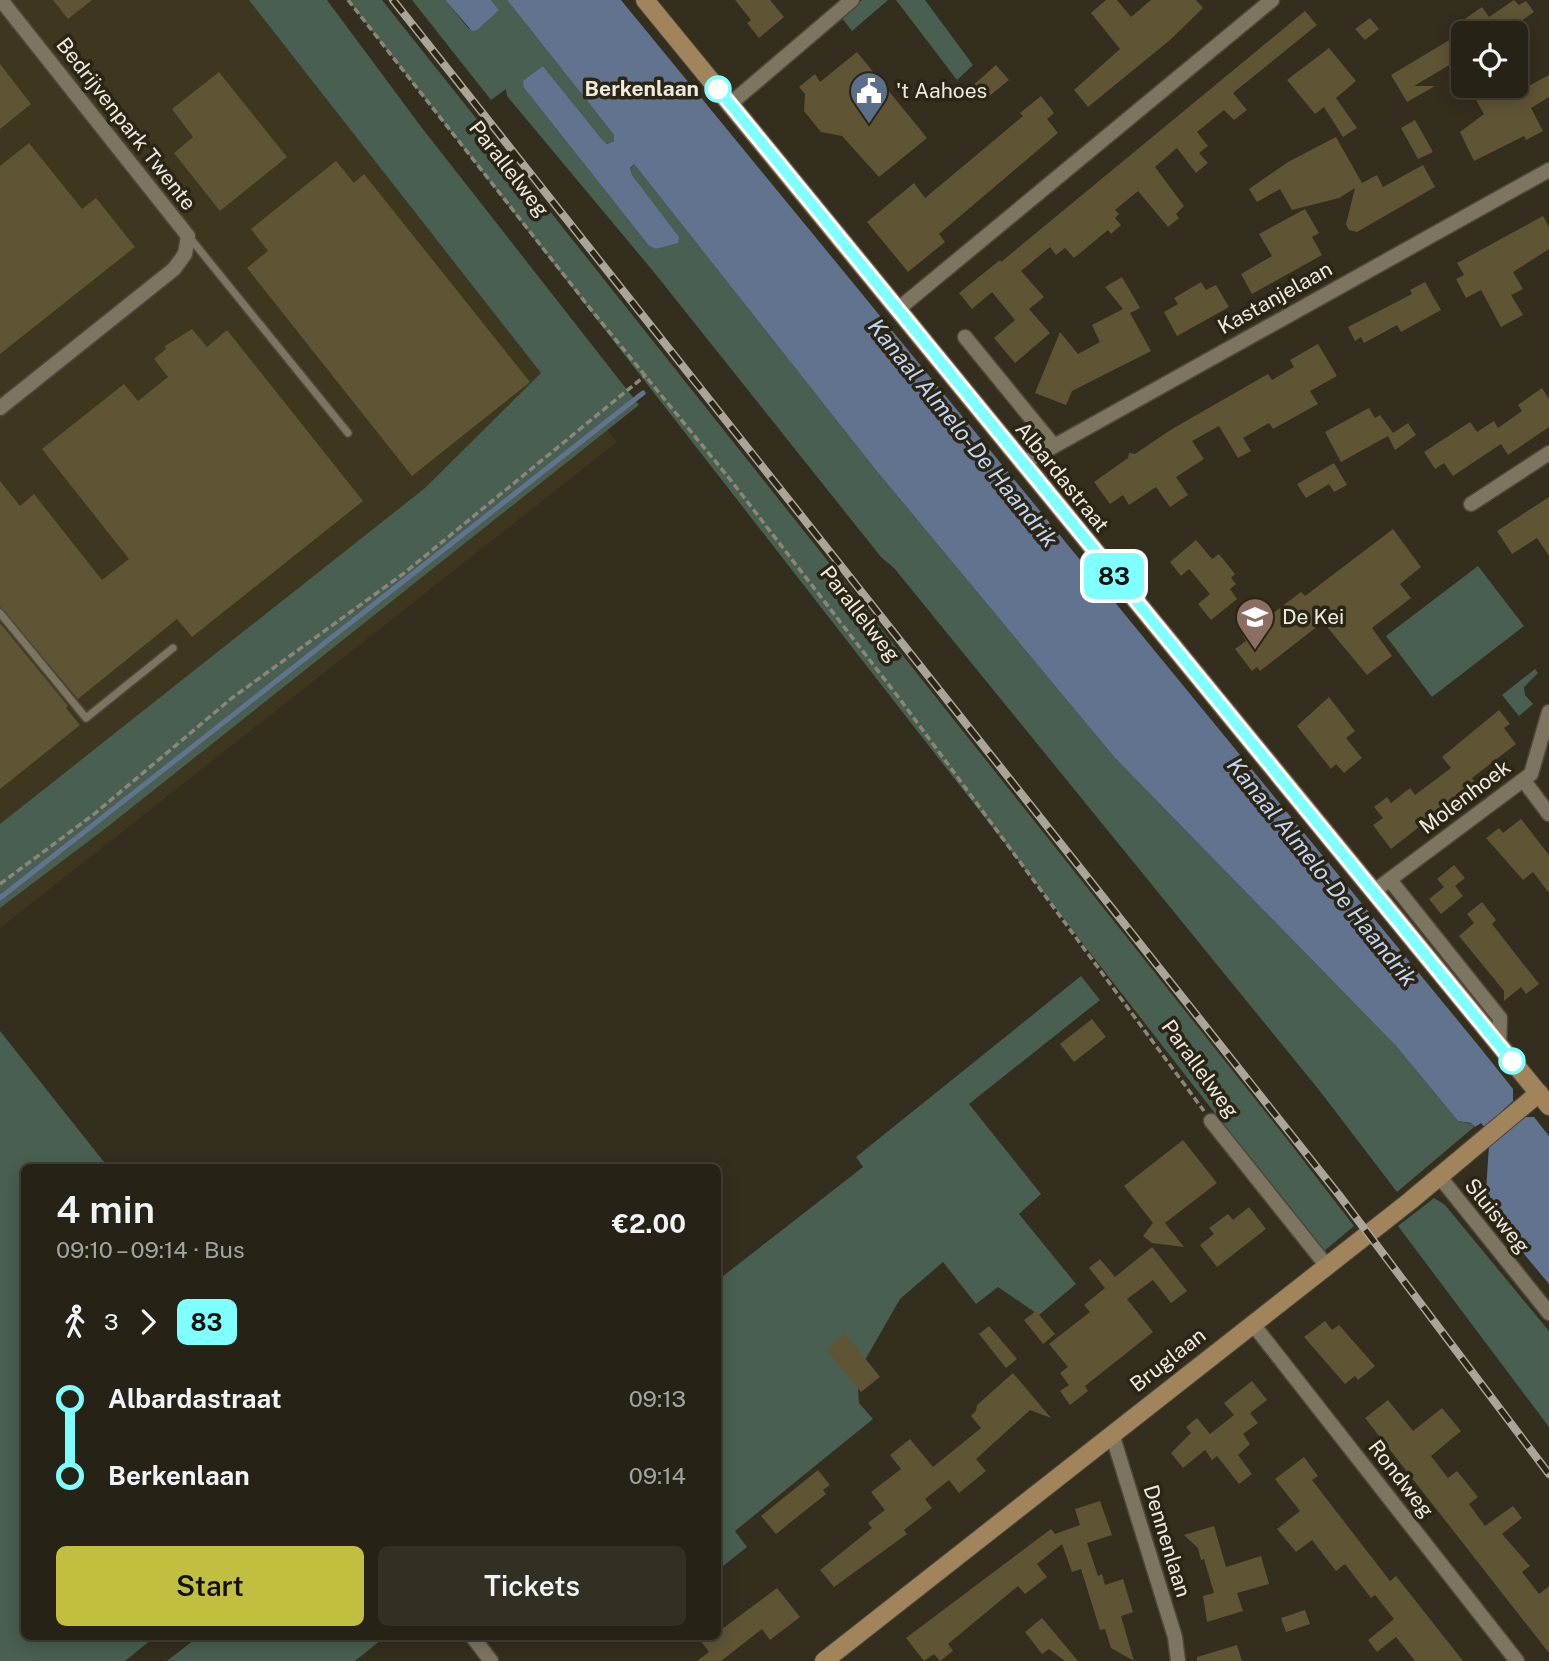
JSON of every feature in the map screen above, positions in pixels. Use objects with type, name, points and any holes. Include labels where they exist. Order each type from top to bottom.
[{"type":"street","name":"Bedrijvenpark Twente","points":[[0,408],[174,269],[186,254],[188,236],[1,0]]},
{"type":"street","name":"Albardastraat","points":[[645,0],[1544,1100]]},
{"type":"street","points":[[730,104],[852,0]]},
{"type":"street","points":[[897,310],[1272,0]]},
{"type":"street","name":"Kastanjelaan","points":[[1022,464],[1549,170]]},
{"type":"street","name":"Albardastraat","points":[[965,337],[1054,446]]},
{"type":"street","points":[[1471,504],[1549,453]]},
{"type":"street","name":"Molenhoek","points":[[1373,892],[1531,774],[1549,712]]},
{"type":"street","points":[[1524,781],[1549,814]]},
{"type":"street","points":[[1390,880],[1500,1018],[1499,1045]]},
{"type":"street","name":"Bruglaan","points":[[824,1661],[1510,1118],[1544,1100]]},
{"type":"street","name":"Parallelweg","points":[[1211,1121],[1326,1265]]},
{"type":"street","name":"Sluisweg","points":[[1439,1176],[1549,1313]]},
{"type":"street","name":"Rondweg","points":[[1252,1323],[1517,1661]]},
{"type":"street","name":"Dennenlaan","points":[[1112,1434],[1175,1637],[1178,1661]]},
{"type":"street","points":[[475,1640],[491,1661]]},
{"type":"lane","points":[[188,236],[348,433]]},
{"type":"lane","points":[[0,614],[86,718],[173,648]]},
{"type":"path","name":"Parallelweg","points":[[348,0],[899,698],[1211,1121]]},
{"type":"path","points":[[0,884],[93,815],[232,698],[403,574],[646,375]]},
{"type":"shaded area","points":[[0,0],[263,0],[617,442],[0,928]]},
{"type":"green space","points":[[249,0],[327,0],[422,128],[639,405],[106,828],[0,908],[0,824],[425,488],[541,373]]},
{"type":"green space","points":[[348,0],[382,0],[1283,1134],[1354,1226],[1323,1252]]},
{"type":"green space","points":[[412,0],[445,0],[469,29],[499,10],[491,0],[507,0],[614,135],[614,141],[607,144],[601,138],[543,66],[524,88],[649,246],[657,249],[679,238],[632,175],[630,169],[634,164],[875,469],[1114,757],[1396,1046],[1458,1121],[1472,1124],[1474,1127],[1397,1192],[1319,1090],[894,568],[881,557],[653,271],[507,96],[506,89],[491,100]]},
{"type":"green space","points":[[862,0],[888,0],[852,31],[841,17]]},
{"type":"green space","points":[[896,0],[925,0],[973,65],[957,80]]},
{"type":"green space","points":[[1478,566],[1524,626],[1432,697],[1386,636]]},
{"type":"green space","points":[[1535,669],[1538,673],[1524,687],[1525,695],[1533,704],[1519,716],[1502,695]]},
{"type":"green space","points":[[1081,976],[1100,1000],[969,1104],[1041,1194],[1019,1214],[1076,1284],[1039,1315],[998,1287],[976,1304],[943,1262],[900,1299],[857,1374],[859,1403],[873,1419],[735,1531],[747,1547],[721,1568],[721,1278],[863,1167],[856,1157]]},
{"type":"green space","points":[[0,1031],[106,1164],[21,1164],[21,1640],[151,1640],[125,1661],[0,1661]]},
{"type":"green space","points":[[1434,1198],[1445,1205],[1549,1331],[1549,1427],[1398,1226]]},
{"type":"green space","points":[[194,1640],[381,1640],[355,1661],[167,1661]]},
{"type":"water","points":[[445,0],[491,0],[499,10],[477,30],[472,31]]},
{"type":"water","name":"Kanaal Almelo-De Haandrik","points":[[507,0],[621,0],[1482,1050],[1513,1089],[1513,1101],[1503,1110],[1515,1124],[1525,1117],[1534,1117],[1549,1136],[1549,1284],[1485,1207],[1489,1145],[1495,1140],[1481,1123],[1475,1127],[1471,1123],[1458,1121],[1396,1046],[1114,757],[875,469],[634,164],[630,168],[632,175],[679,237],[678,243],[656,249],[649,246],[524,88],[523,81],[543,66],[601,138],[607,144],[614,141],[614,135]]},
{"type":"building","points":[[53,0],[92,0],[68,19]]},
{"type":"building","points":[[735,0],[770,0],[784,17],[759,38],[747,23],[751,20]]},
{"type":"building","points":[[1106,0],[1117,0],[1131,17],[1151,0],[1196,0],[1203,8],[1170,40],[1088,107],[1074,90],[1120,49],[1091,13]]},
{"type":"building","points":[[1514,0],[1519,5],[1526,1],[1534,12],[1521,21],[1462,21],[1482,7],[1489,17]]},
{"type":"building","points":[[1305,11],[1317,25],[1233,93],[1247,110],[1234,120],[1224,110],[1197,132],[1208,146],[1199,153],[1208,163],[1196,173],[1177,148],[1155,167],[1184,206],[1176,214],[1179,218],[1168,227],[1138,191],[1115,210],[1119,214],[1115,218],[1121,225],[1111,234],[1108,230],[1074,258],[1065,248],[1056,255],[1050,247],[1021,271],[1044,297],[1029,309],[1050,333],[1015,363],[994,338],[1015,320],[992,292],[972,309],[959,293],[1000,260],[1001,262]]},
{"type":"building","points":[[1370,18],[1379,29],[1365,40],[1355,29]]},
{"type":"building","points":[[1451,39],[1451,64],[1414,86],[1435,86],[1407,102],[1391,75]]},
{"type":"building","points":[[1329,48],[1356,81],[1336,98],[1357,128],[1343,137],[1324,107],[1315,114],[1287,80]]},
{"type":"building","points":[[857,52],[927,138],[879,177],[842,136],[821,132],[804,111],[805,94],[799,87],[815,74],[820,82]]},
{"type":"building","points":[[0,64],[31,104],[0,129]]},
{"type":"building","points":[[996,65],[1009,80],[982,102],[970,88]]},
{"type":"building","points":[[219,72],[287,157],[220,211],[174,153],[193,137],[172,109]]},
{"type":"building","points":[[1549,75],[1549,97],[1531,108],[1543,131],[1526,140],[1524,136],[1474,161],[1460,132],[1484,114],[1475,98],[1528,98],[1528,86]]},
{"type":"building","points":[[1041,96],[1054,113],[1047,119],[1058,133],[939,234],[945,242],[908,272],[867,222],[914,183],[925,198],[1023,116],[1020,113]]},
{"type":"building","points":[[1415,120],[1433,152],[1418,159],[1401,128]]},
{"type":"building","points":[[1336,137],[1362,183],[1377,175],[1383,187],[1423,165],[1435,187],[1357,232],[1349,230],[1346,224],[1355,188],[1339,198],[1292,210],[1280,189],[1257,202],[1249,189],[1288,162]]},
{"type":"building","points":[[29,143],[82,209],[96,198],[135,247],[0,354],[0,166]]},
{"type":"building","points":[[336,161],[354,183],[364,174],[530,382],[412,476],[247,268],[268,251],[251,229]]},
{"type":"building","points":[[1305,209],[1319,233],[1312,237],[1322,255],[1252,294],[1241,274],[1272,256],[1259,234]]},
{"type":"building","points":[[1543,216],[1549,227],[1549,249],[1513,272],[1523,289],[1511,295],[1523,315],[1501,327],[1481,290],[1466,298],[1456,279],[1464,275],[1457,263]]},
{"type":"building","points":[[1122,277],[1140,308],[1130,313],[1151,351],[1072,391],[1066,405],[1035,393],[1060,332],[1078,354],[1100,342],[1092,325],[1123,309],[1105,287]]},
{"type":"building","points":[[1201,282],[1206,290],[1216,285],[1229,307],[1177,336],[1164,312],[1178,304],[1174,298]]},
{"type":"building","points":[[1425,282],[1441,310],[1401,332],[1397,325],[1364,343],[1361,337],[1355,341],[1348,327],[1412,294],[1410,290]]},
{"type":"building","points":[[192,329],[207,347],[227,330],[363,501],[192,637],[177,619],[78,699],[0,607],[0,481],[20,506],[34,494],[102,580],[129,559],[42,449],[124,384],[138,401],[168,377],[154,359],[166,349],[165,346]]},
{"type":"building","points":[[1318,344],[1337,376],[1310,391],[1318,404],[1273,429],[1269,423],[1243,438],[1251,451],[1238,458],[1219,426],[1192,441],[1204,459],[1176,477],[1188,495],[1170,507],[1156,487],[1129,505],[1123,495],[1110,504],[1094,482],[1128,458],[1129,453],[1135,454],[1172,429],[1268,374],[1272,380],[1294,367],[1290,360]]},
{"type":"building","points":[[1542,388],[1549,399],[1549,427],[1508,455],[1501,444],[1453,476],[1444,463],[1435,469],[1424,452],[1470,422],[1477,432],[1494,421],[1498,428],[1522,411],[1518,405]]},
{"type":"building","points":[[1369,408],[1375,418],[1380,415],[1393,433],[1408,423],[1416,435],[1395,450],[1388,436],[1341,462],[1325,432]]},
{"type":"building","points":[[1334,463],[1347,485],[1334,492],[1329,484],[1306,498],[1297,484]]},
{"type":"building","points":[[1549,497],[1549,556],[1537,538],[1512,554],[1497,531]]},
{"type":"building","points":[[1393,529],[1421,567],[1400,584],[1411,598],[1372,628],[1392,656],[1367,675],[1323,622],[1260,671],[1257,667],[1252,671],[1235,649],[1246,641],[1243,636],[1301,592],[1305,596]]},
{"type":"building","points":[[1196,540],[1212,559],[1219,554],[1235,574],[1231,578],[1236,584],[1230,589],[1237,599],[1211,620],[1198,604],[1210,594],[1189,569],[1181,576],[1170,562]]},
{"type":"building","points":[[0,623],[68,706],[66,708],[80,725],[0,789]]},
{"type":"building","points":[[1329,697],[1355,731],[1346,738],[1362,758],[1344,773],[1336,764],[1331,769],[1297,726]]},
{"type":"building","points":[[1499,710],[1510,724],[1504,728],[1516,744],[1472,778],[1475,783],[1391,849],[1373,825],[1383,818],[1374,807],[1387,797],[1391,803],[1410,788],[1415,795],[1451,768],[1442,757]]},
{"type":"building","points":[[1521,819],[1549,855],[1549,893],[1533,872],[1523,880],[1486,838],[1499,828],[1503,833]]},
{"type":"building","points":[[1454,865],[1465,878],[1455,886],[1463,896],[1441,914],[1429,899],[1444,887],[1437,879]]},
{"type":"building","points":[[1482,902],[1496,920],[1492,924],[1539,984],[1526,994],[1521,987],[1504,1001],[1504,991],[1459,936],[1474,923],[1467,914]]},
{"type":"building","points":[[1092,1019],[1106,1037],[1074,1062],[1060,1044]]},
{"type":"building","points":[[1183,1140],[1217,1183],[1165,1223],[1184,1247],[1152,1243],[1143,1236],[1153,1223],[1124,1186]]},
{"type":"building","points":[[1249,1207],[1266,1229],[1217,1267],[1200,1245],[1214,1234],[1209,1228],[1228,1214],[1233,1220]]},
{"type":"building","points":[[1152,1247],[1187,1291],[1171,1303],[1153,1280],[1127,1299],[1153,1332],[1085,1386],[1088,1391],[1070,1405],[1060,1391],[1069,1385],[1060,1373],[1068,1367],[1049,1344],[1090,1312],[1084,1305],[1105,1288],[1089,1268],[1100,1259],[1115,1277]]},
{"type":"building","points":[[1036,1311],[1055,1334],[1043,1344],[1024,1320]]},
{"type":"building","points":[[1325,1321],[1332,1330],[1339,1325],[1375,1366],[1358,1380],[1355,1376],[1345,1384],[1304,1337]]},
{"type":"building","points":[[989,1326],[1017,1359],[1006,1368],[979,1334]]},
{"type":"building","points":[[845,1333],[880,1377],[861,1392],[826,1349]]},
{"type":"building","points":[[1013,1373],[1051,1418],[1030,1410],[976,1459],[986,1471],[959,1493],[949,1480],[925,1499],[932,1508],[904,1530],[907,1534],[834,1587],[820,1570],[872,1528],[868,1523],[885,1510],[871,1492],[901,1469],[890,1455],[910,1439],[933,1467],[981,1428],[971,1416],[977,1405]]},
{"type":"building","points":[[1252,1381],[1267,1400],[1250,1413],[1258,1423],[1243,1434],[1250,1444],[1238,1455],[1252,1474],[1239,1484],[1217,1456],[1212,1460],[1205,1450],[1183,1468],[1171,1453],[1191,1433],[1186,1427],[1197,1418],[1210,1434],[1234,1415],[1224,1403]]},
{"type":"building","points":[[1388,1400],[1413,1431],[1442,1408],[1461,1431],[1431,1456],[1448,1478],[1457,1471],[1478,1497],[1469,1504],[1485,1526],[1513,1506],[1522,1518],[1502,1534],[1530,1566],[1522,1572],[1539,1594],[1549,1586],[1549,1653],[1365,1418]]},
{"type":"building","points":[[1304,1457],[1318,1476],[1312,1480],[1390,1581],[1396,1576],[1463,1661],[1415,1661],[1396,1637],[1377,1652],[1368,1640],[1394,1619],[1375,1595],[1371,1598],[1345,1564],[1336,1571],[1312,1540],[1296,1552],[1277,1529],[1300,1511],[1275,1479]]},
{"type":"building","points":[[818,1470],[830,1485],[823,1490],[826,1494],[776,1534],[761,1516]]},
{"type":"building","points":[[1100,1501],[1112,1535],[1087,1543],[1098,1576],[1102,1574],[1105,1585],[1123,1579],[1133,1612],[1121,1616],[1134,1661],[1111,1648],[1105,1629],[1100,1630],[1081,1569],[1072,1572],[1062,1544],[1037,1564],[1047,1577],[1025,1594],[1018,1586],[948,1644],[953,1651],[940,1661],[934,1654],[924,1661],[906,1638],[1051,1529],[1055,1534],[1080,1525],[1075,1509]]},
{"type":"building","points":[[1214,1526],[1226,1567],[1261,1556],[1269,1584],[1237,1593],[1243,1611],[1207,1622],[1203,1596],[1214,1593],[1204,1559],[1201,1560],[1198,1548],[1184,1535]]},
{"type":"building","points":[[777,1588],[800,1617],[770,1640],[762,1629],[721,1661],[697,1661],[709,1652],[700,1640],[721,1640],[721,1630]]},
{"type":"building","points":[[1305,1610],[1310,1624],[1286,1632],[1281,1618]]},
{"type":"building","points":[[1042,1618],[1078,1661],[1065,1661],[1049,1649],[1042,1654],[1025,1632]]},
{"type":"building","points":[[1237,1645],[1242,1661],[1197,1661],[1197,1657]]},
{"type":"waterway","points":[[0,898],[643,393]]},
{"type":"railway","points":[[393,0],[1339,1195],[1549,1474]]},
{"type":"bus line","name":"83","points":[[718,89],[1418,948],[1452,984],[1512,1061]]},
{"type":"place","name":"Berkenlaan","points":[[718,89]]},
{"type":"place","name":"'t Aahoes","points":[[869,125]]},
{"type":"place","name":"De Kei","points":[[1255,651]]}]
